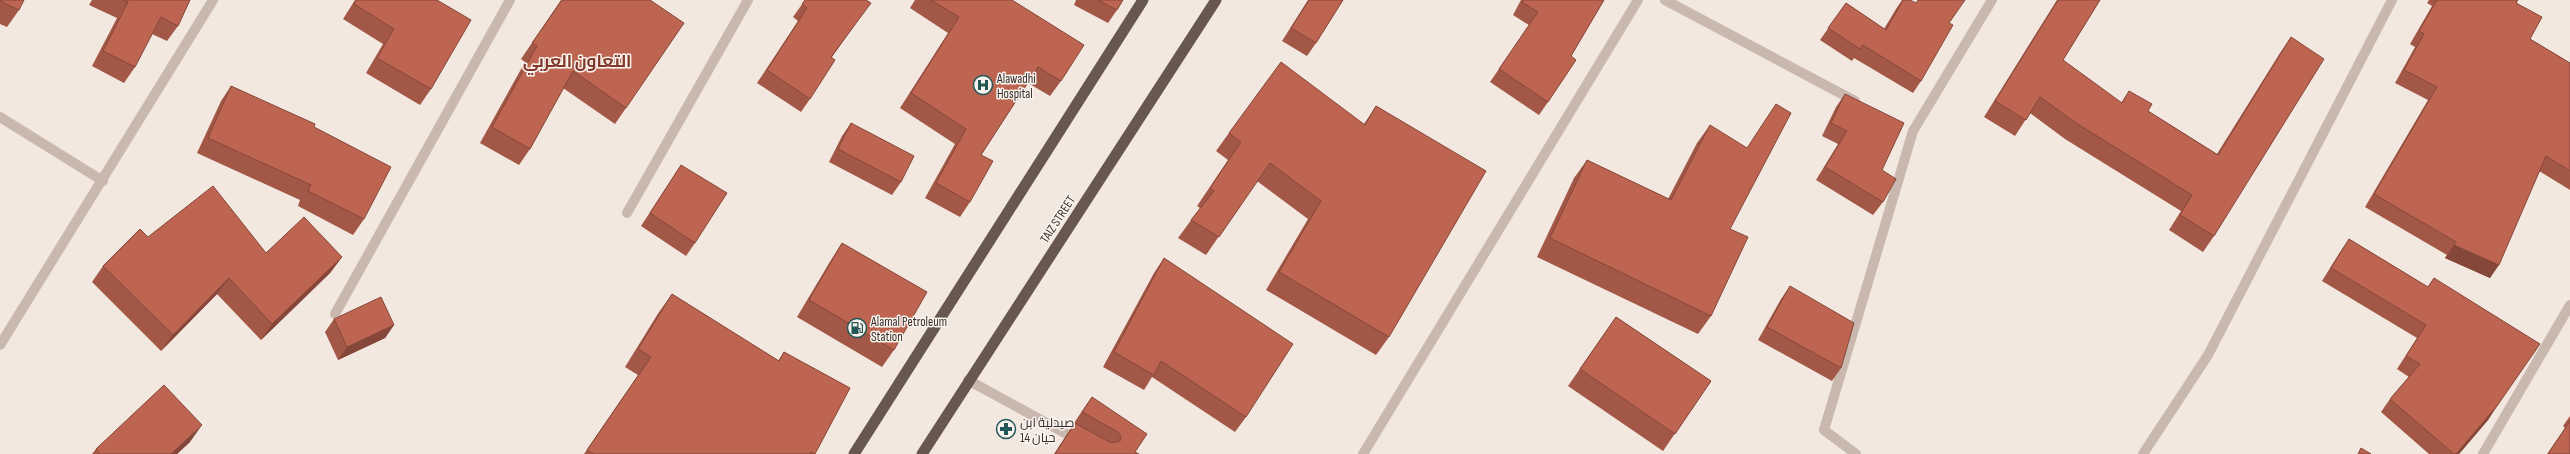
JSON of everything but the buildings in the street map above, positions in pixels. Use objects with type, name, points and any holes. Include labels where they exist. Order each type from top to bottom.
[{"type":"highway","points":[[854,454],[1143,0]]},
{"type":"highway","name":"TAIZ STREET","points":[[922,454],[968,380],[1216,0]]},
{"type":"street","points":[[0,345],[103,181],[213,0]]},
{"type":"street","points":[[334,314],[510,0]]},
{"type":"street","points":[[627,213],[748,0]]},
{"type":"street","points":[[1363,454],[1638,0]]},
{"type":"street","points":[[1665,0],[1864,106]]},
{"type":"street","points":[[1856,454],[1824,430],[1909,130],[1992,0]]},
{"type":"street","points":[[2143,454],[2208,355],[2392,0]]},
{"type":"street","points":[[0,117],[103,181]]},
{"type":"street","points":[[2483,454],[2570,305]]},
{"type":"street","points":[[968,380],[1103,454]]},
{"type":"place","name":"Alawadhi Hospital","points":[[983,85]]},
{"type":"place","name":"Alamal Petroleum Station","points":[[857,328]]},
{"type":"place","name":"صيدلية ابن حيان 14","points":[[1006,429]]},
{"type":"district","name":"التعاون العربي","points":[[577,61]]}]
